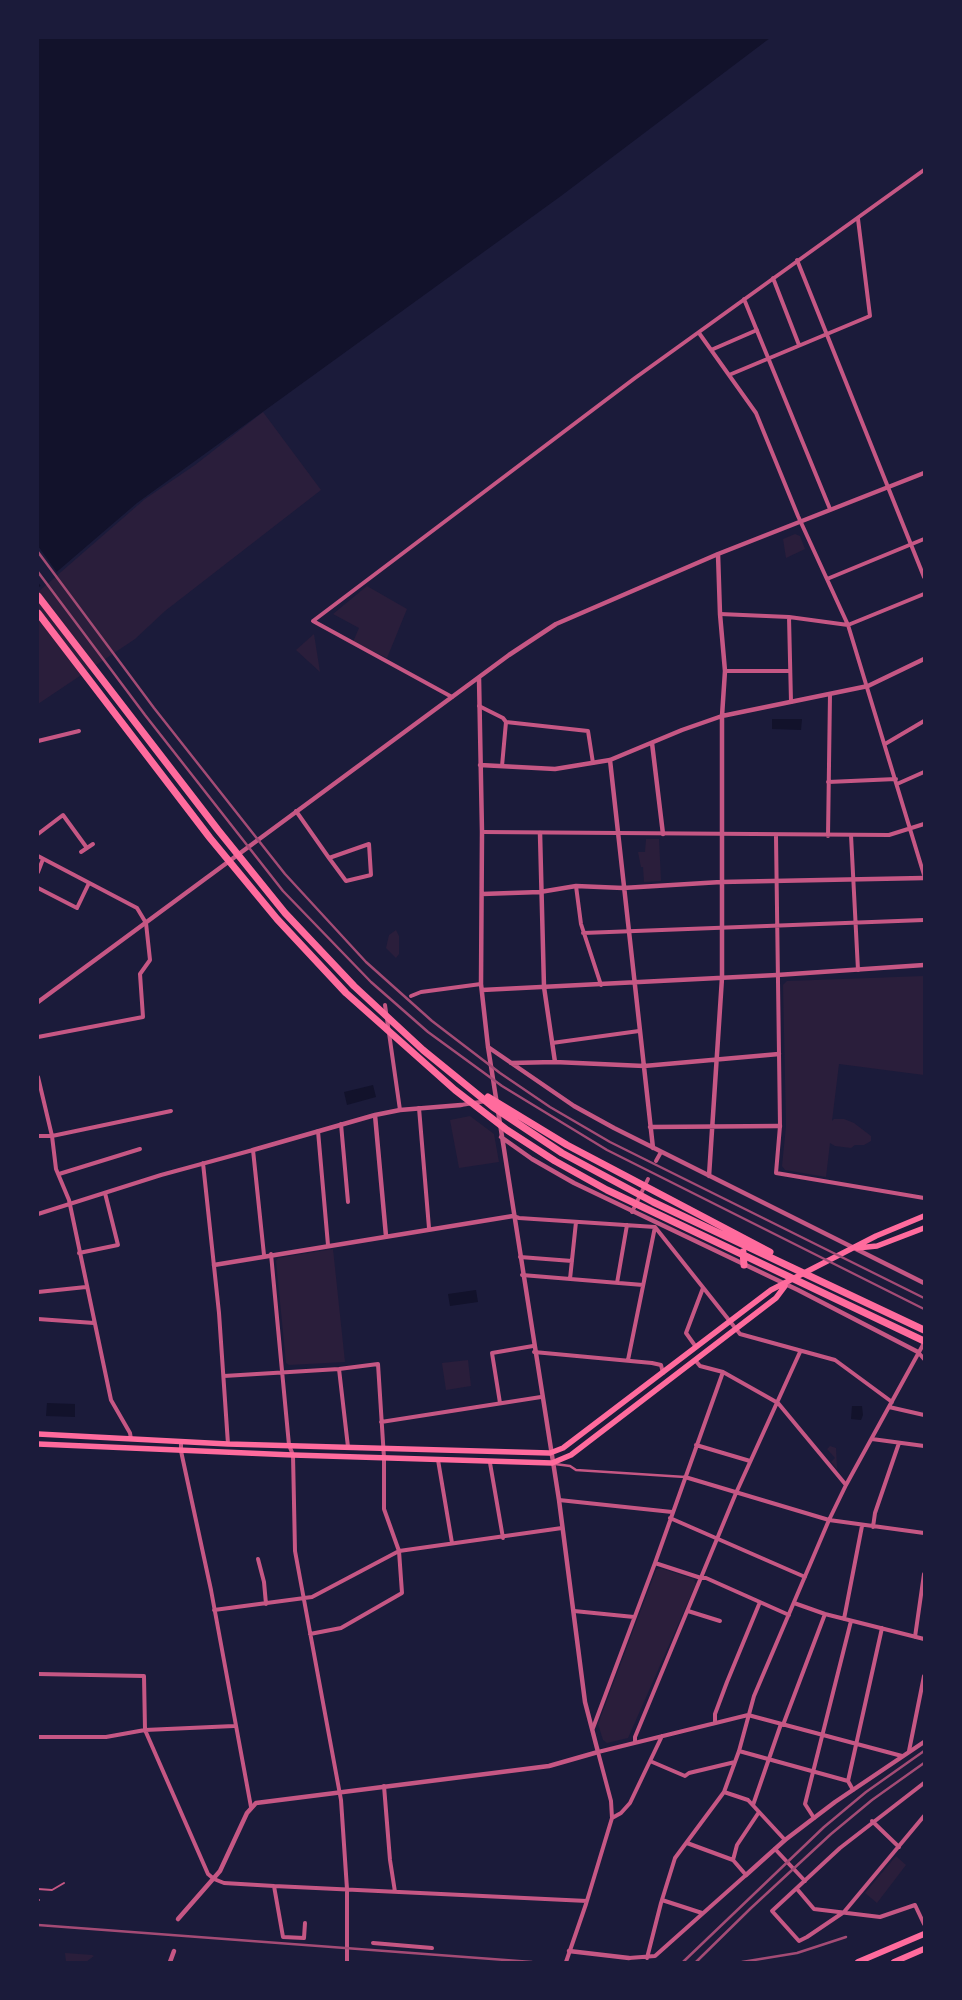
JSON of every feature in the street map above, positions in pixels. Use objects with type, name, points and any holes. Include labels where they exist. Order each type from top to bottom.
[{"type":"highway","points":[[38,596],[218,830],[285,913],[354,986],[423,1050],[526,1130],[608,1178],[924,1330]]},
{"type":"highway","points":[[38,613],[210,838],[277,919],[346,993],[455,1090],[507,1130],[555,1161],[607,1190],[924,1343]]},
{"type":"highway","points":[[463,1082],[568,1146],[719,1224],[805,1272]]},
{"type":"highway","points":[[719,1224],[743,1248],[744,1265]]},
{"type":"highway","points":[[858,1962],[924,1934]]},
{"type":"highway","points":[[894,1962],[905,1960],[924,1949]]},
{"type":"main road","points":[[38,1434],[228,1444],[550,1453],[563,1448],[771,1290],[786,1284],[805,1272],[876,1236],[924,1216]]},
{"type":"main road","points":[[855,1248],[878,1246],[924,1228]]},
{"type":"main road","points":[[38,1444],[181,1451],[552,1463],[571,1455],[776,1298],[786,1284]]},
{"type":"street","points":[[452,697],[313,621],[699,332],[924,170]]},
{"type":"street","points":[[729,375],[870,316],[858,219]]},
{"type":"street","points":[[797,260],[924,577]]},
{"type":"street","points":[[773,278],[799,345]]},
{"type":"street","points":[[744,299],[830,509]]},
{"type":"street","points":[[711,350],[757,330]]},
{"type":"street","points":[[482,894],[540,892],[576,886],[623,888],[721,882],[924,877],[868,686],[848,625],[801,522],[756,414],[699,332]]},
{"type":"street","points":[[38,1002],[478,678],[556,624],[718,554],[924,473]]},
{"type":"street","points":[[827,579],[924,539]]},
{"type":"street","points":[[709,1176],[722,978],[722,716],[725,671],[720,614],[718,554]]},
{"type":"street","points":[[720,614],[790,617],[848,625],[924,594]]},
{"type":"street","points":[[790,617],[791,702]]},
{"type":"street","points":[[480,765],[555,769],[610,760],[722,716],[868,686],[924,660]]},
{"type":"street","points":[[725,671],[790,671]]},
{"type":"street","points":[[478,678],[482,832],[481,984],[488,1047],[541,1397],[559,1500],[585,1702],[611,1801],[612,1818],[566,1962]]},
{"type":"street","points":[[828,836],[830,694]]},
{"type":"street","points":[[479,706],[503,718],[506,722],[588,731],[593,763]]},
{"type":"street","points":[[885,744],[924,721]]},
{"type":"street","points":[[502,766],[506,722]]},
{"type":"street","points":[[38,742],[79,731]]},
{"type":"street","points":[[652,743],[663,834]]},
{"type":"street","points":[[610,760],[627,930],[653,1148]]},
{"type":"street","points":[[897,784],[924,772]]},
{"type":"street","points":[[828,782],[896,779]]},
{"type":"street","points":[[296,811],[329,858],[346,882],[371,875],[369,844],[329,858]]},
{"type":"street","points":[[38,834],[63,815],[87,848]]},
{"type":"street","points":[[482,832],[851,836],[889,835],[911,830],[924,824]]},
{"type":"street","points":[[540,833],[540,892],[544,987],[555,1062]]},
{"type":"street","points":[[776,836],[780,1126],[776,1173],[924,1198]]},
{"type":"street","points":[[851,836],[858,970]]},
{"type":"street","points":[[81,852],[93,844]]},
{"type":"street","points":[[38,856],[137,908],[146,923],[150,960],[140,974],[142,1017],[38,1037]]},
{"type":"street","points":[[38,872],[44,859]]},
{"type":"street","points":[[38,888],[77,908],[90,883]]},
{"type":"street","points":[[576,886],[583,933],[601,985]]},
{"type":"street","points":[[583,933],[924,920]]},
{"type":"street","points":[[482,990],[601,985],[924,965]]},
{"type":"street","points":[[411,996],[421,992],[481,984]]},
{"type":"street","points":[[386,1005],[400,1110]]},
{"type":"street","points":[[552,1043],[639,1031]]},
{"type":"street","points":[[488,1047],[574,1106],[653,1148],[924,1283]]},
{"type":"street","points":[[512,1064],[555,1062],[644,1066],[779,1054]]},
{"type":"street","points":[[38,1077],[52,1136],[56,1169],[69,1204],[111,1400],[130,1433],[131,1439]]},
{"type":"street","points":[[38,1214],[203,1163],[375,1115],[400,1110],[495,1100]]},
{"type":"street","points":[[419,1108],[429,1228]]},
{"type":"street","points":[[38,1136],[52,1136],[171,1111]]},
{"type":"street","points":[[375,1115],[386,1236]]},
{"type":"street","points":[[341,1124],[348,1202]]},
{"type":"street","points":[[650,1127],[780,1126]]},
{"type":"street","points":[[318,1131],[328,1246]]},
{"type":"street","points":[[501,1137],[532,1159],[574,1184],[656,1225],[786,1284],[874,1327],[918,1352],[924,1359]]},
{"type":"street","points":[[59,1174],[140,1149]]},
{"type":"street","points":[[253,1150],[264,1255]]},
{"type":"street","points":[[656,1162],[661,1152]]},
{"type":"street","points":[[203,1163],[224,1376],[228,1444]]},
{"type":"street","points":[[632,1212],[648,1179]]},
{"type":"street","points":[[79,1253],[118,1245],[105,1193]]},
{"type":"street","points":[[214,1265],[264,1255],[513,1216],[576,1222],[656,1225]]},
{"type":"street","points":[[570,1279],[576,1222]]},
{"type":"street","points":[[617,1283],[627,1225]]},
{"type":"street","points":[[628,1360],[656,1225]]},
{"type":"street","points":[[656,1225],[740,1334],[800,1352],[835,1360],[892,1402]]},
{"type":"street","points":[[271,1254],[289,1445],[293,1455],[296,1551],[339,1792],[347,1890],[346,1962]]},
{"type":"street","points":[[520,1258],[572,1261]]},
{"type":"street","points":[[522,1275],[643,1285]]},
{"type":"street","points":[[38,1292],[86,1287]]},
{"type":"street","points":[[696,1347],[686,1333],[703,1288]]},
{"type":"street","points":[[38,1319],[94,1323]]},
{"type":"street","points":[[647,1958],[662,1900],[676,1858],[724,1792],[739,1751],[748,1715],[829,1520],[846,1485],[924,1343]]},
{"type":"street","points":[[500,1403],[492,1353],[534,1349],[628,1360],[660,1366],[663,1373]]},
{"type":"street","points":[[635,1743],[635,1737],[700,1578],[750,1461],[800,1352]]},
{"type":"street","points":[[695,1360],[700,1366],[723,1372],[778,1403],[846,1485]]},
{"type":"street","points":[[224,1376],[339,1369],[378,1364],[384,1458],[384,1509],[398,1551],[402,1590],[400,1596],[341,1628],[310,1634]]},
{"type":"street","points":[[339,1369],[348,1447]]},
{"type":"street","points":[[593,1728],[655,1563],[723,1372]]},
{"type":"street","points":[[382,1422],[541,1397]]},
{"type":"street","points":[[889,1407],[924,1415]]},
{"type":"street","points":[[872,1439],[924,1446]]},
{"type":"street","points":[[181,1441],[181,1451],[214,1610],[234,1726],[251,1807]]},
{"type":"street","points":[[873,1527],[875,1513],[899,1443]]},
{"type":"street","points":[[696,1445],[750,1461]]},
{"type":"street","points":[[438,1460],[452,1542]]},
{"type":"street","points":[[490,1462],[503,1538]]},
{"type":"street","points":[[552,1463],[570,1466],[576,1470],[685,1477],[829,1520],[924,1533]]},
{"type":"street","points":[[559,1500],[672,1512]]},
{"type":"street","points":[[670,1518],[718,1537],[805,1577]]},
{"type":"street","points":[[844,1619],[862,1526]]},
{"type":"street","points":[[214,1610],[312,1597],[398,1551],[486,1537],[503,1538],[562,1528]]},
{"type":"street","points":[[258,1559],[264,1582],[266,1604]]},
{"type":"street","points":[[655,1563],[700,1578],[706,1578],[789,1615]]},
{"type":"street","points":[[915,1637],[924,1574]]},
{"type":"street","points":[[715,1723],[715,1714],[726,1682],[760,1602]]},
{"type":"street","points":[[794,1603],[825,1614],[924,1639]]},
{"type":"street","points":[[574,1611],[634,1616]]},
{"type":"street","points":[[688,1611],[720,1621]]},
{"type":"street","points":[[753,1805],[825,1614]]},
{"type":"street","points":[[814,1818],[805,1804],[851,1621]]},
{"type":"street","points":[[853,1790],[848,1781],[882,1628]]},
{"type":"street","points":[[38,1674],[144,1676],[145,1730],[204,1865],[214,1879],[224,1883],[274,1886],[587,1901]]},
{"type":"street","points":[[909,1751],[924,1676]]},
{"type":"street","points":[[918,1709],[924,1709]]},
{"type":"street","points":[[178,1919],[214,1879],[251,1807],[262,1801],[549,1766],[748,1715],[902,1756]]},
{"type":"street","points":[[38,1737],[106,1737],[145,1730],[234,1726]]},
{"type":"street","points":[[612,1818],[621,1813],[630,1803],[662,1736]]},
{"type":"street","points":[[569,1951],[629,1958],[655,1956],[784,1840],[924,1742]]},
{"type":"street","points":[[739,1751],[848,1781]]},
{"type":"street","points":[[650,1762],[685,1776],[689,1773],[735,1762]]},
{"type":"street","points":[[924,1782],[872,1821],[772,1911],[799,1941],[844,1912],[924,1816]]},
{"type":"street","points":[[384,1786],[390,1860],[395,1892]]},
{"type":"street","points":[[724,1792],[748,1800],[784,1840]]},
{"type":"street","points":[[732,1860],[738,1845],[759,1812]]},
{"type":"street","points":[[872,1821],[899,1847]]},
{"type":"street","points":[[687,1843],[732,1860],[746,1875]]},
{"type":"street","points":[[775,1849],[805,1881]]},
{"type":"street","points":[[274,1886],[283,1937],[304,1938],[305,1923]]},
{"type":"street","points":[[797,1889],[814,1909],[880,1917],[916,1905],[924,1924]]},
{"type":"street","points":[[662,1900],[702,1913]]},
{"type":"street","points":[[373,1943],[432,1948]]},
{"type":"street","points":[[170,1962],[174,1951]]},
{"type":"lane","points":[[38,1889],[52,1890],[64,1883]]},
{"type":"shaded area","points":[[38,38],[770,38],[561,196],[137,503],[38,588]]},
{"type":"shaded area","points":[[263,412],[321,490],[165,611],[135,639],[38,704],[38,592],[145,499],[195,465]]},
{"type":"shaded area","points":[[795,534],[800,536],[805,549],[786,558],[783,539]]},
{"type":"shaded area","points":[[367,586],[407,609],[387,658],[353,642],[359,628],[333,614]]},
{"type":"shaded area","points":[[314,634],[320,672],[296,650]]},
{"type":"shaded area","points":[[772,719],[802,719],[801,730],[772,729]]},
{"type":"shaded area","points":[[646,839],[659,839],[661,881],[644,882],[643,867],[641,867],[638,852],[645,852]]},
{"type":"shaded area","points":[[396,930],[399,936],[399,954],[396,958],[386,948],[389,935]]},
{"type":"shaded area","points":[[924,976],[924,1075],[839,1064],[832,1121],[834,1119],[844,1119],[854,1123],[871,1136],[871,1141],[864,1145],[855,1145],[851,1148],[835,1146],[830,1143],[826,1177],[785,1170],[782,1166],[786,1126],[783,985],[787,981]]},
{"type":"shaded area","points":[[373,1085],[376,1097],[347,1105],[344,1092]]},
{"type":"shaded area","points":[[470,1116],[494,1134],[499,1162],[459,1168],[450,1120]]},
{"type":"shaded area","points":[[333,1249],[345,1362],[289,1365],[286,1363],[276,1261],[278,1258]]},
{"type":"shaded area","points":[[476,1290],[478,1302],[450,1306],[448,1294]]},
{"type":"shaded area","points":[[468,1360],[471,1386],[446,1390],[442,1363]]},
{"type":"shaded area","points":[[47,1403],[75,1404],[75,1417],[46,1416]]},
{"type":"shaded area","points":[[852,1406],[862,1406],[863,1415],[861,1420],[851,1419]]},
{"type":"shaded area","points":[[830,1446],[836,1448],[837,1469],[831,1462],[835,1458],[827,1449]]},
{"type":"shaded area","points":[[660,1568],[694,1579],[696,1584],[628,1738],[607,1743],[603,1740],[598,1724],[656,1570]]},
{"type":"shaded area","points":[[896,1856],[906,1865],[877,1903],[865,1893]]},
{"type":"shaded area","points":[[65,1953],[94,1956],[86,1962],[66,1962]]},
{"type":"pier","points":[[38,546],[58,574],[42,588],[38,582]]},
{"type":"railway","points":[[38,552],[154,708],[285,874],[366,962],[432,1021],[500,1073],[550,1107],[610,1142],[924,1298]]},
{"type":"railway","points":[[38,572],[145,715],[283,891],[371,982],[428,1032],[502,1086],[607,1150],[924,1309]]},
{"type":"railway","points":[[683,1962],[824,1827],[866,1792],[924,1751]]},
{"type":"railway","points":[[696,1962],[831,1834],[872,1800],[924,1763]]},
{"type":"railway","points":[[38,1925],[532,1962]]},
{"type":"railway","points":[[742,1962],[797,1953],[846,1937]]}]
